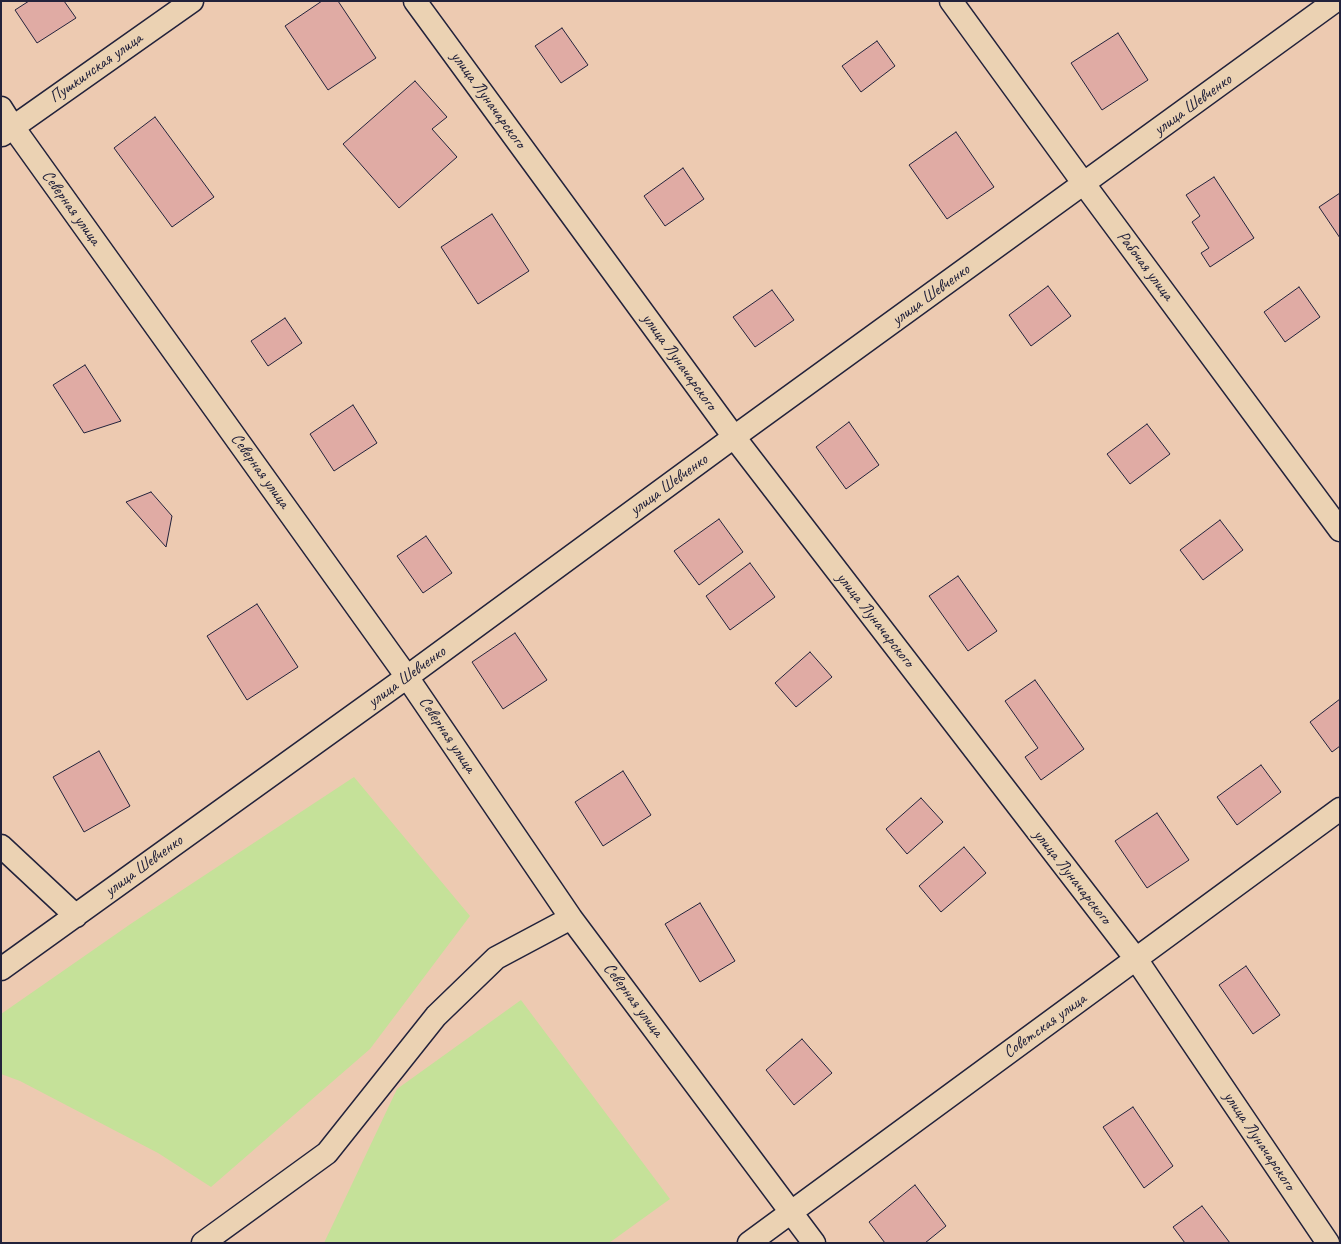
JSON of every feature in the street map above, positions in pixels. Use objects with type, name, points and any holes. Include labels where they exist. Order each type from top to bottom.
[{"type":"street","name":"Пушкинская улица","points":[[7,132],[192,1]]},
{"type":"street","name":"улица Луначарского","points":[[415,1],[734,437],[1136,959],[1328,1243]]},
{"type":"street","name":"Рабочая улица","points":[[951,1],[1084,184],[1340,530]]},
{"type":"street","name":"улица Шевченко","points":[[1,969],[407,677],[734,437],[1335,1]]},
{"type":"street","name":"Северная улица","points":[[1,108],[7,132],[407,677],[571,918],[814,1243]]},
{"type":"street","name":"Советская улица","points":[[749,1243],[1340,809]]},
{"type":"street","points":[[1,846],[76,916]]},
{"type":"street","points":[[202,1243],[327,1153],[436,1016],[496,958],[571,918]]},
{"type":"green space","points":[[354,777],[470,916],[370,1049],[211,1187],[158,1153],[20,1081],[1,1074],[1,1014],[132,923]]},
{"type":"green space","points":[[521,1000],[670,1199],[609,1243],[324,1243],[397,1089]]},
{"type":"building","points":[[29,1],[64,1],[76,18],[37,43],[15,10]]},
{"type":"building","points":[[322,1],[338,1],[376,58],[328,90],[285,26]]},
{"type":"building","points":[[562,28],[588,65],[561,83],[535,46]]},
{"type":"building","points":[[1118,33],[1148,80],[1102,110],[1071,63]]},
{"type":"building","points":[[877,41],[895,66],[861,92],[842,66]]},
{"type":"building","points":[[415,81],[447,117],[432,129],[457,157],[399,208],[343,144]]},
{"type":"building","points":[[155,117],[214,197],[172,227],[114,148]]},
{"type":"building","points":[[956,132],[994,187],[947,219],[909,165]]},
{"type":"building","points":[[683,168],[704,199],[665,226],[644,196]]},
{"type":"building","points":[[1214,177],[1254,238],[1210,267],[1201,253],[1209,248],[1192,222],[1200,216],[1186,195]]},
{"type":"building","points":[[1340,193],[1340,238],[1319,207]]},
{"type":"building","points":[[492,214],[529,271],[478,304],[441,247]]},
{"type":"building","points":[[1048,286],[1071,316],[1031,346],[1009,315]]},
{"type":"building","points":[[1299,287],[1320,317],[1285,342],[1264,312]]},
{"type":"building","points":[[772,290],[794,320],[755,347],[733,317]]},
{"type":"building","points":[[285,318],[302,343],[268,366],[251,341]]},
{"type":"building","points":[[85,365],[121,421],[84,433],[53,385]]},
{"type":"building","points":[[353,405],[377,443],[334,471],[310,434]]},
{"type":"building","points":[[849,422],[879,465],[846,489],[816,447]]},
{"type":"building","points":[[1147,424],[1170,454],[1130,484],[1107,454]]},
{"type":"building","points":[[151,492],[172,516],[166,547],[126,502]]},
{"type":"building","points":[[719,519],[743,552],[699,585],[674,551]]},
{"type":"building","points":[[1220,520],[1243,550],[1203,580],[1180,550]]},
{"type":"building","points":[[426,536],[452,573],[423,593],[397,556]]},
{"type":"building","points":[[750,563],[775,597],[730,630],[706,596]]},
{"type":"building","points":[[958,576],[997,631],[968,651],[929,596]]},
{"type":"building","points":[[257,604],[298,667],[247,700],[207,636]]},
{"type":"building","points":[[515,633],[547,680],[503,709],[472,662]]},
{"type":"building","points":[[810,652],[832,677],[796,707],[775,683]]},
{"type":"building","points":[[1035,680],[1084,749],[1041,780],[1025,757],[1038,748],[1005,701]]},
{"type":"building","points":[[1340,699],[1340,746],[1332,752],[1310,722]]},
{"type":"building","points":[[99,751],[130,806],[84,832],[53,777]]},
{"type":"building","points":[[1261,765],[1281,792],[1237,825],[1217,797]]},
{"type":"building","points":[[623,771],[651,815],[603,846],[575,802]]},
{"type":"building","points":[[921,798],[943,822],[907,854],[886,829]]},
{"type":"building","points":[[1157,813],[1189,860],[1147,888],[1115,841]]},
{"type":"building","points":[[964,847],[986,873],[941,912],[919,886]]},
{"type":"building","points":[[700,903],[735,961],[700,982],[665,924]]},
{"type":"building","points":[[1246,966],[1280,1015],[1253,1034],[1219,985]]},
{"type":"building","points":[[802,1039],[832,1073],[794,1105],[766,1070]]},
{"type":"building","points":[[1133,1107],[1173,1166],[1144,1188],[1103,1127]]},
{"type":"building","points":[[915,1185],[946,1226],[925,1243],[885,1243],[869,1222]]},
{"type":"building","points":[[1202,1206],[1230,1243],[1185,1243],[1173,1227]]}]
